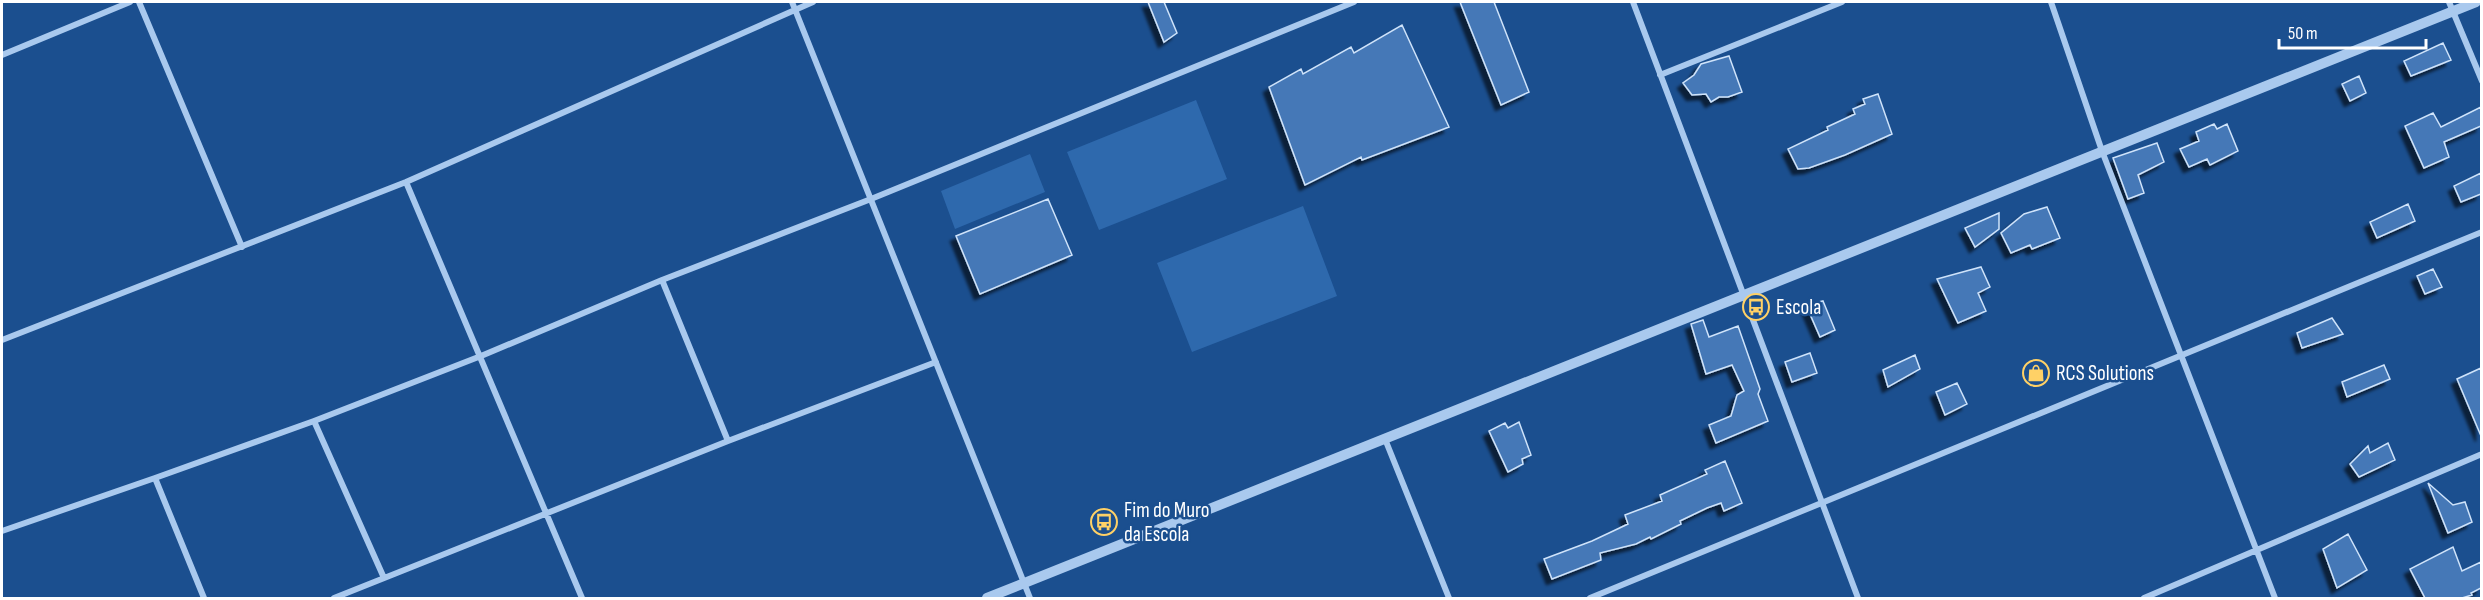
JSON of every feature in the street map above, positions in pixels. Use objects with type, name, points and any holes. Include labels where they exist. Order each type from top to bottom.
[{"type":"street","points":[[2,55],[130,2]]},
{"type":"street","points":[[139,2],[242,247]]},
{"type":"street","points":[[792,2],[1030,598]]},
{"type":"street","points":[[2,340],[406,182],[813,2]]},
{"type":"street","points":[[2,531],[314,421],[481,356],[662,280],[871,199],[1354,2]]},
{"type":"street","points":[[1633,2],[1742,296],[1858,598]]},
{"type":"street","points":[[1660,75],[1842,2]]},
{"type":"street","points":[[2051,2],[2102,151],[2275,598]]},
{"type":"street","points":[[987,598],[2102,151],[2451,6],[2476,2]]},
{"type":"street","points":[[2451,6],[2481,81]]},
{"type":"street","points":[[406,182],[582,598]]},
{"type":"street","points":[[1590,598],[2481,232]]},
{"type":"street","points":[[662,280],[728,441]]},
{"type":"street","points":[[334,598],[728,441],[936,362]]},
{"type":"street","points":[[314,421],[384,578]]},
{"type":"street","points":[[1385,439],[1449,598]]},
{"type":"street","points":[[2144,598],[2257,552],[2481,454]]},
{"type":"street","points":[[154,478],[204,598]]},
{"type":"shaded area","points":[[1196,100],[1227,179],[1099,230],[1067,152]]},
{"type":"shaded area","points":[[1030,154],[1045,192],[955,229],[941,191]]},
{"type":"shaded area","points":[[1303,206],[1337,296],[1192,352],[1157,263]]},
{"type":"building","points":[[1148,2],[1164,2],[1177,33],[1164,42]]},
{"type":"building","points":[[1460,2],[1494,2],[1529,92],[1501,105]]},
{"type":"building","points":[[1402,25],[1449,127],[1362,160],[1361,157],[1305,185],[1269,87],[1301,69],[1303,74],[1351,47],[1354,53]]},
{"type":"building","points":[[2443,43],[2451,60],[2411,76],[2404,61]]},
{"type":"building","points":[[1729,56],[1742,92],[1728,97],[1719,97],[1711,102],[1706,94],[1692,95],[1683,83],[1694,75],[1701,64]]},
{"type":"building","points":[[2359,76],[2366,93],[2350,101],[2342,84]]},
{"type":"building","points":[[1878,94],[1892,134],[1845,155],[1809,168],[1798,169],[1788,149],[1855,114],[1853,109],[1865,104],[1863,99]]},
{"type":"building","points":[[2481,107],[2481,126],[2444,142],[2449,157],[2424,168],[2405,126],[2433,113],[2441,127]]},
{"type":"building","points":[[2214,124],[2217,129],[2227,124],[2238,151],[2210,165],[2207,159],[2189,167],[2180,149],[2199,141],[2196,132]]},
{"type":"building","points":[[2157,143],[2164,162],[2138,175],[2144,193],[2128,199],[2113,158]]},
{"type":"building","points":[[2481,173],[2481,194],[2461,202],[2454,186]]},
{"type":"building","points":[[1048,199],[1072,255],[980,294],[956,236]]},
{"type":"building","points":[[2408,204],[2415,221],[2377,238],[2370,222]]},
{"type":"building","points":[[2047,207],[2060,238],[2032,249],[2030,245],[2011,253],[2001,233],[2024,214]]},
{"type":"building","points":[[1999,213],[1999,229],[1975,247],[1965,228]]},
{"type":"building","points":[[1981,267],[1990,287],[1978,293],[1986,311],[1958,323],[1937,279]]},
{"type":"building","points":[[2433,269],[2442,287],[2425,294],[2417,276]]},
{"type":"building","points":[[1823,301],[1835,330],[1820,337],[1806,305]]},
{"type":"building","points":[[2332,318],[2343,334],[2302,348],[2297,333]]},
{"type":"building","points":[[1703,320],[1709,337],[1738,326],[1760,389],[1758,394],[1768,421],[1716,443],[1709,425],[1731,416],[1737,395],[1744,391],[1732,365],[1706,374],[1691,324]]},
{"type":"building","points":[[1810,353],[1817,373],[1792,382],[1785,362]]},
{"type":"building","points":[[1915,355],[1920,369],[1888,387],[1883,370]]},
{"type":"building","points":[[2384,365],[2390,379],[2347,397],[2342,382]]},
{"type":"building","points":[[2481,368],[2481,436],[2457,379]]},
{"type":"building","points":[[1957,383],[1967,404],[1945,415],[1936,392]]},
{"type":"building","points":[[1519,422],[1531,455],[1522,459],[1523,464],[1508,472],[1489,431],[1505,423],[1508,428]]},
{"type":"building","points":[[2388,443],[2395,460],[2359,477],[2350,464],[2368,446],[2370,453]]},
{"type":"building","points":[[1725,461],[1742,503],[1724,511],[1721,503],[1707,508],[1651,539],[1650,537],[1636,544],[1600,553],[1601,560],[1552,579],[1544,559],[1592,541],[1628,524],[1625,515],[1662,501],[1660,495],[1707,474],[1705,470]]},
{"type":"building","points":[[2428,483],[2453,505],[2465,502],[2472,522],[2448,533]]},
{"type":"building","points":[[2348,534],[2367,570],[2337,588],[2323,549]]},
{"type":"building","points":[[2453,547],[2462,571],[2481,562],[2481,588],[2471,593],[2472,595],[2462,598],[2425,598],[2410,569]]},
{"type":"place","name":"Escola","points":[[1756,307]]},
{"type":"place","name":"RCS Solutions","points":[[2036,373]]},
{"type":"place","name":"Fim do Muro da Escola","points":[[1104,522]]}]
